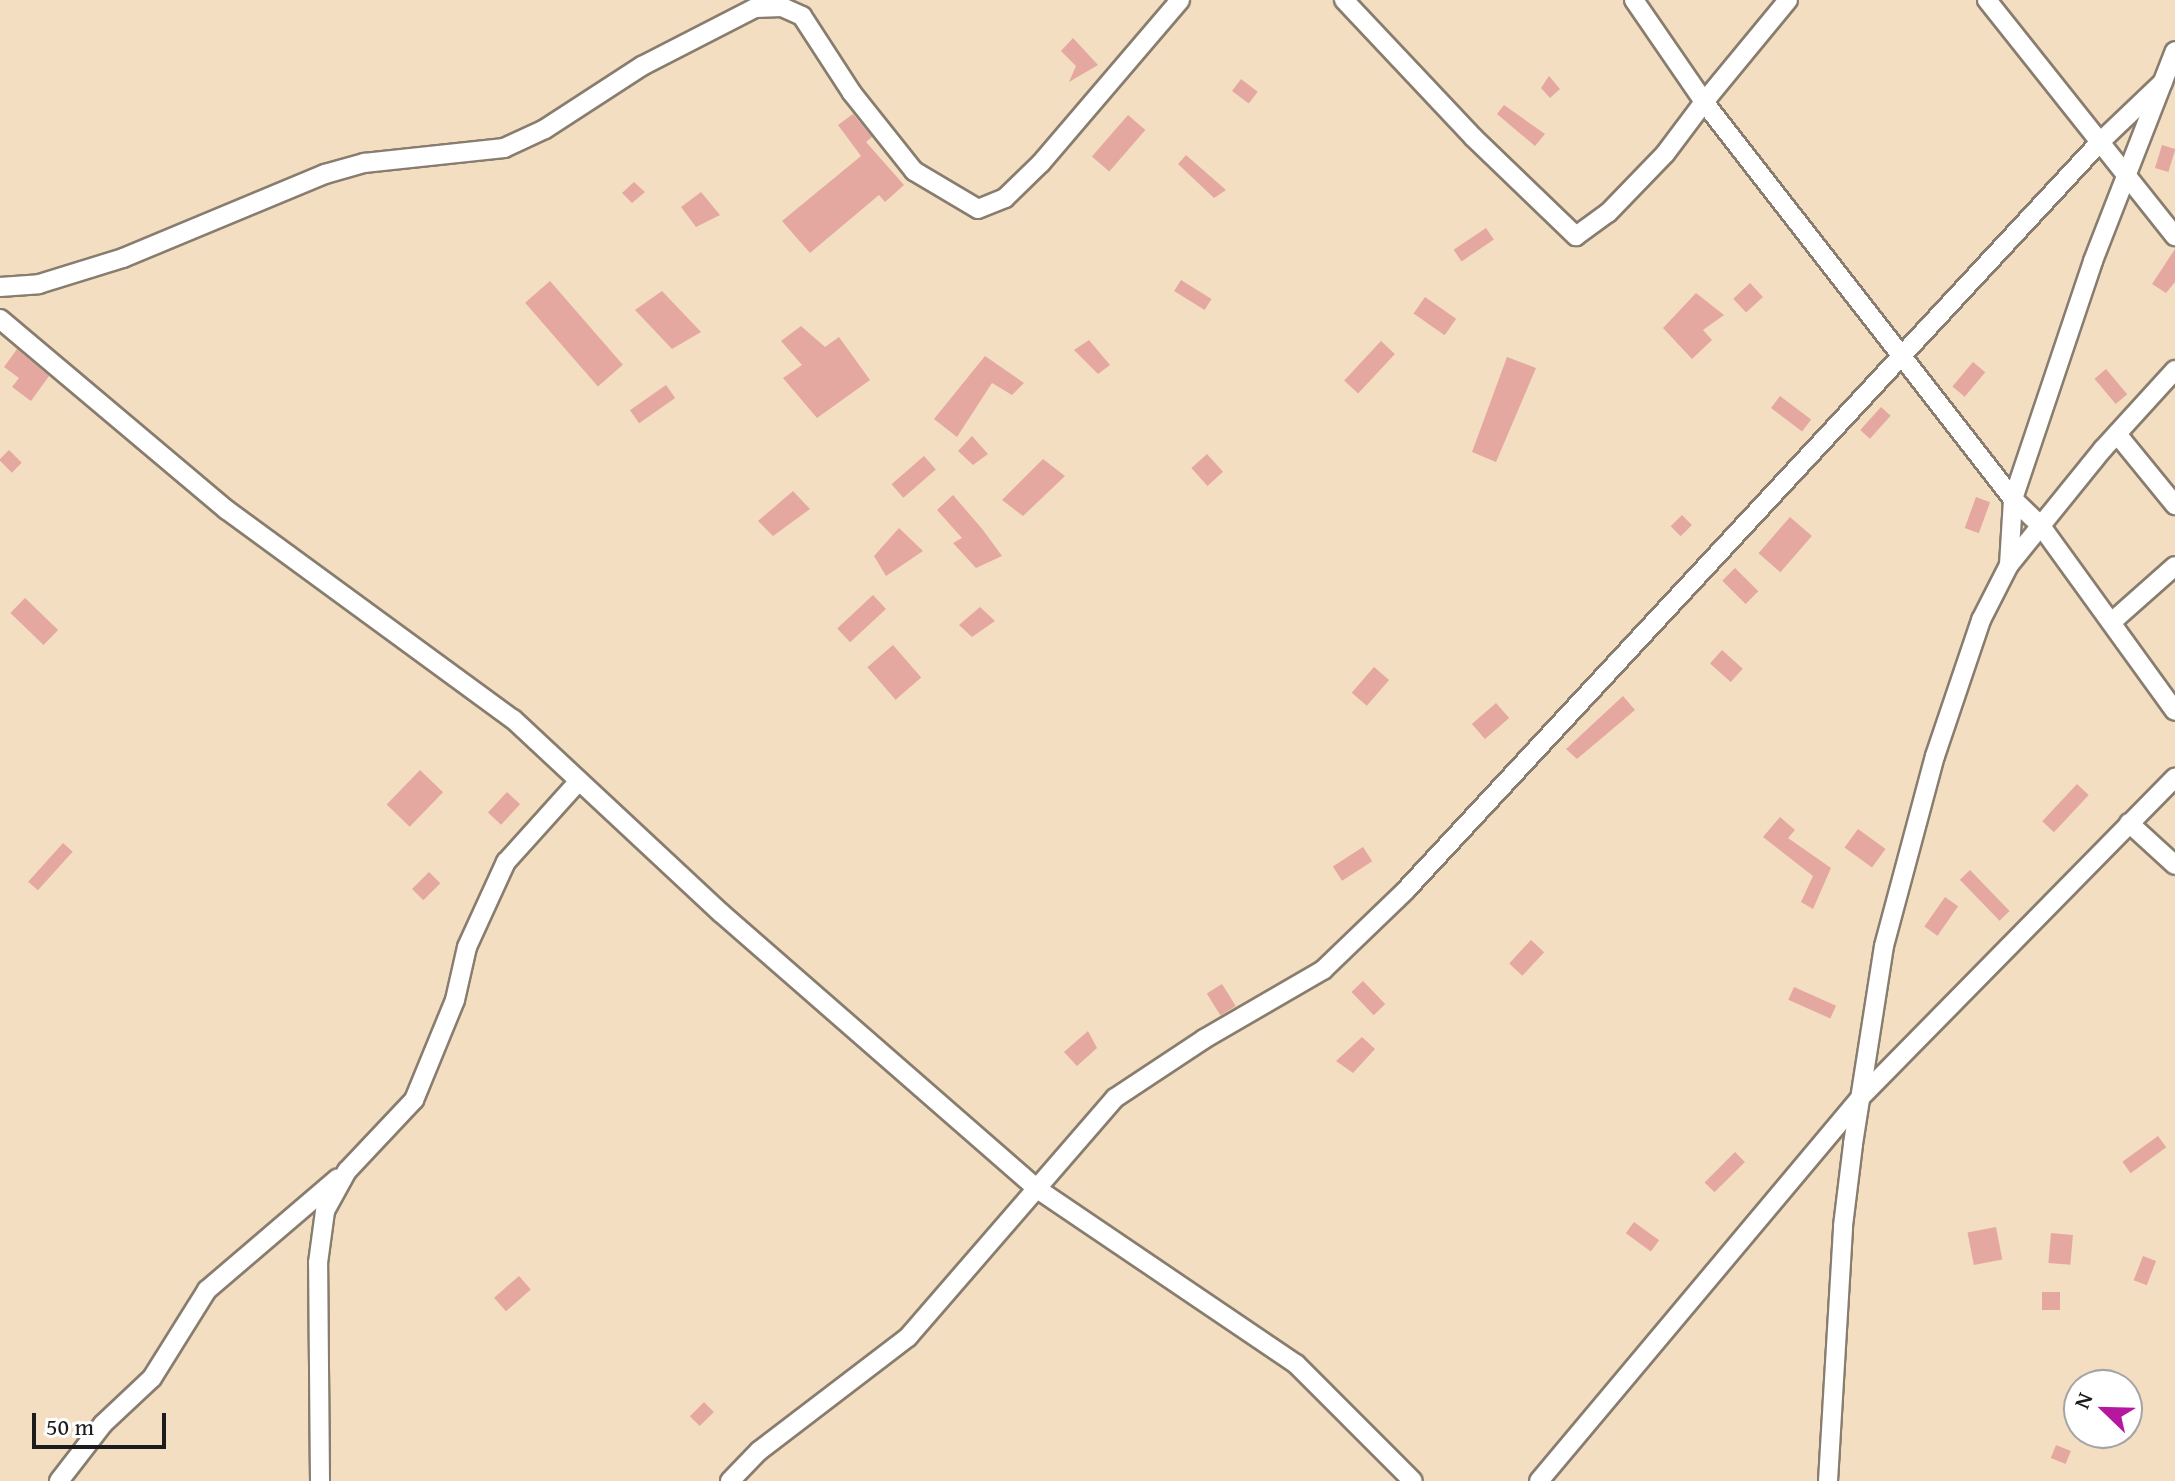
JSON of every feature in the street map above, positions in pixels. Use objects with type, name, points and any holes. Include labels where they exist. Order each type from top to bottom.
[{"type":"street","points":[[0,287],[39,284],[123,258],[325,174],[364,163],[504,148],[545,129],[642,66],[755,8],[782,7],[802,16],[852,93],[914,171],[978,209],[1005,198],[1041,163],[1180,0]]},
{"type":"street","points":[[1344,0],[1473,137],[1576,236],[1608,213],[1665,154],[1788,0]]},
{"type":"street","points":[[1634,0],[1704,102],[1905,355],[2013,499],[2041,526],[2114,620],[2175,711]]},
{"type":"street","points":[[1987,0],[2175,236]]},
{"type":"street","points":[[2009,565],[2013,499],[2126,176],[2175,51]]},
{"type":"street","points":[[730,1481],[759,1451],[908,1337],[959,1284],[1036,1188],[1115,1098],[1204,1039],[1323,970],[1426,869],[2100,142],[2163,82]]},
{"type":"street","points":[[0,319],[227,510],[513,719],[1036,1188],[1296,1364],[1413,1481]]},
{"type":"street","points":[[1828,1481],[1843,1226],[1884,946],[1916,824],[1981,620],[2009,565],[2117,434],[2175,370]]},
{"type":"street","points":[[2117,434],[2175,505]]},
{"type":"street","points":[[2114,620],[2175,566]]},
{"type":"street","points":[[1539,1481],[1861,1097],[2175,777]]},
{"type":"street","points":[[59,1481],[103,1424],[152,1378],[207,1290],[395,1126],[414,1100],[455,1000],[485,901],[506,862],[579,781]]},
{"type":"street","points":[[2129,823],[2175,865]]},
{"type":"street","points":[[320,1481],[318,1263],[325,1211],[347,1171]]},
{"type":"building","points":[[1073,38],[1098,65],[1069,82],[1076,66],[1061,51]]},
{"type":"building","points":[[1549,76],[1560,89],[1550,98],[1541,88]]},
{"type":"building","points":[[1241,79],[1258,92],[1249,104],[1232,91]]},
{"type":"building","points":[[1504,105],[1545,134],[1535,146],[1497,114]]},
{"type":"building","points":[[853,114],[872,137],[866,142],[904,185],[885,202],[879,195],[810,253],[782,221],[861,156],[838,125]]},
{"type":"building","points":[[1128,115],[1145,130],[1109,172],[1092,157]]},
{"type":"building","points":[[2162,145],[2175,149],[2168,172],[2155,168]]},
{"type":"building","points":[[1186,155],[1226,190],[1214,198],[1178,164]]},
{"type":"building","points":[[634,182],[645,192],[632,203],[622,193]]},
{"type":"building","points":[[701,192],[720,215],[696,227],[681,207]]},
{"type":"building","points":[[1486,228],[1494,240],[1461,261],[1454,250]]},
{"type":"building","points":[[2175,249],[2175,282],[2166,293],[2152,284]]},
{"type":"building","points":[[1181,280],[1212,299],[1205,310],[1174,291]]},
{"type":"building","points":[[550,281],[623,365],[598,386],[525,303]]},
{"type":"building","points":[[1750,283],[1763,297],[1746,313],[1733,299]]},
{"type":"building","points":[[662,291],[701,332],[672,349],[635,310]]},
{"type":"building","points":[[1696,293],[1724,315],[1703,330],[1712,340],[1692,359],[1663,328]]},
{"type":"building","points":[[1425,297],[1456,319],[1445,335],[1414,313]]},
{"type":"building","points":[[801,326],[825,347],[839,337],[870,380],[817,418],[783,378],[802,365],[781,341]]},
{"type":"building","points":[[1089,340],[1110,365],[1098,374],[1074,350]]},
{"type":"building","points":[[1381,341],[1395,354],[1358,393],[1344,380]]},
{"type":"building","points":[[17,349],[49,376],[31,401],[12,387],[19,378],[4,367]]},
{"type":"building","points":[[985,356],[1024,383],[1012,395],[992,383],[957,437],[934,419]]},
{"type":"building","points":[[1507,357],[1536,368],[1496,462],[1472,452]]},
{"type":"building","points":[[1973,362],[1985,372],[1965,397],[1952,387]]},
{"type":"building","points":[[2106,369],[2127,394],[2116,404],[2095,379]]},
{"type":"building","points":[[666,385],[675,398],[639,423],[630,410]]},
{"type":"building","points":[[1780,396],[1811,419],[1802,431],[1771,408]]},
{"type":"building","points":[[1881,407],[1891,416],[1870,439],[1860,430]]},
{"type":"building","points":[[972,436],[988,454],[973,465],[958,451]]},
{"type":"building","points":[[9,450],[22,463],[12,473],[0,461]]},
{"type":"building","points":[[1207,454],[1223,472],[1207,486],[1191,468]]},
{"type":"building","points":[[924,456],[936,470],[903,498],[892,484]]},
{"type":"building","points":[[1043,459],[1065,476],[1023,516],[1002,500]]},
{"type":"building","points":[[793,491],[810,509],[773,536],[758,521]]},
{"type":"building","points":[[953,495],[1002,556],[976,568],[953,543],[962,538],[937,510]]},
{"type":"building","points":[[1976,497],[1990,502],[1979,533],[1965,528]]},
{"type":"building","points":[[1682,515],[1692,525],[1681,536],[1671,526]]},
{"type":"building","points":[[1790,517],[1812,536],[1780,572],[1759,553]]},
{"type":"building","points":[[899,528],[923,551],[886,576],[874,556]]},
{"type":"building","points":[[1735,568],[1758,591],[1746,604],[1722,581]]},
{"type":"building","points":[[873,595],[886,609],[850,642],[837,628]]},
{"type":"building","points":[[25,598],[58,630],[44,645],[10,613]]},
{"type":"building","points":[[980,607],[995,621],[972,637],[959,625]]},
{"type":"building","points":[[893,645],[921,677],[896,700],[867,667]]},
{"type":"building","points":[[1722,650],[1743,669],[1731,682],[1710,663]]},
{"type":"building","points":[[1374,667],[1389,680],[1367,706],[1352,693]]},
{"type":"building","points":[[1623,696],[1635,710],[1577,759],[1566,749]]},
{"type":"building","points":[[1496,703],[1509,718],[1485,739],[1472,724]]},
{"type":"building","points":[[420,770],[443,792],[410,827],[387,805]]},
{"type":"building","points":[[2077,784],[2089,795],[2054,832],[2042,821]]},
{"type":"building","points":[[507,792],[520,804],[501,825],[488,812]]},
{"type":"building","points":[[1780,817],[1795,830],[1788,838],[1831,868],[1813,909],[1801,902],[1813,876],[1763,837]]},
{"type":"building","points":[[1858,829],[1886,849],[1872,868],[1844,848]]},
{"type":"building","points":[[63,843],[73,852],[38,890],[28,882]]},
{"type":"building","points":[[1363,847],[1372,861],[1342,881],[1333,867]]},
{"type":"building","points":[[1970,870],[2010,911],[2000,921],[1960,880]]},
{"type":"building","points":[[429,872],[440,883],[423,900],[412,889]]},
{"type":"building","points":[[1945,897],[1958,906],[1937,936],[1924,926]]},
{"type":"building","points":[[1531,940],[1544,952],[1522,976],[1509,963]]},
{"type":"building","points":[[1363,981],[1385,1004],[1374,1015],[1351,992]]},
{"type":"building","points":[[1222,984],[1236,1006],[1221,1016],[1207,994]]},
{"type":"building","points":[[1794,987],[1836,1006],[1830,1018],[1788,1000]]},
{"type":"building","points":[[1088,1031],[1097,1048],[1077,1066],[1064,1052]]},
{"type":"building","points":[[1362,1037],[1375,1049],[1353,1073],[1336,1061]]},
{"type":"building","points":[[2158,1136],[2166,1147],[2131,1173],[2122,1162]]},
{"type":"building","points":[[1735,1152],[1745,1162],[1714,1192],[1705,1182]]},
{"type":"building","points":[[1634,1222],[1659,1240],[1651,1252],[1626,1233]]},
{"type":"building","points":[[1996,1227],[2002,1259],[1974,1265],[1968,1233]]},
{"type":"building","points":[[2051,1233],[2073,1235],[2070,1265],[2048,1263]]},
{"type":"building","points":[[2143,1256],[2156,1261],[2147,1285],[2134,1280]]},
{"type":"building","points":[[519,1276],[531,1290],[506,1311],[494,1298]]},
{"type":"building","points":[[2042,1292],[2060,1292],[2060,1310],[2042,1310]]},
{"type":"building","points":[[704,1402],[714,1412],[700,1426],[690,1416]]},
{"type":"building","points":[[2056,1445],[2071,1451],[2066,1464],[2051,1458]]}]
